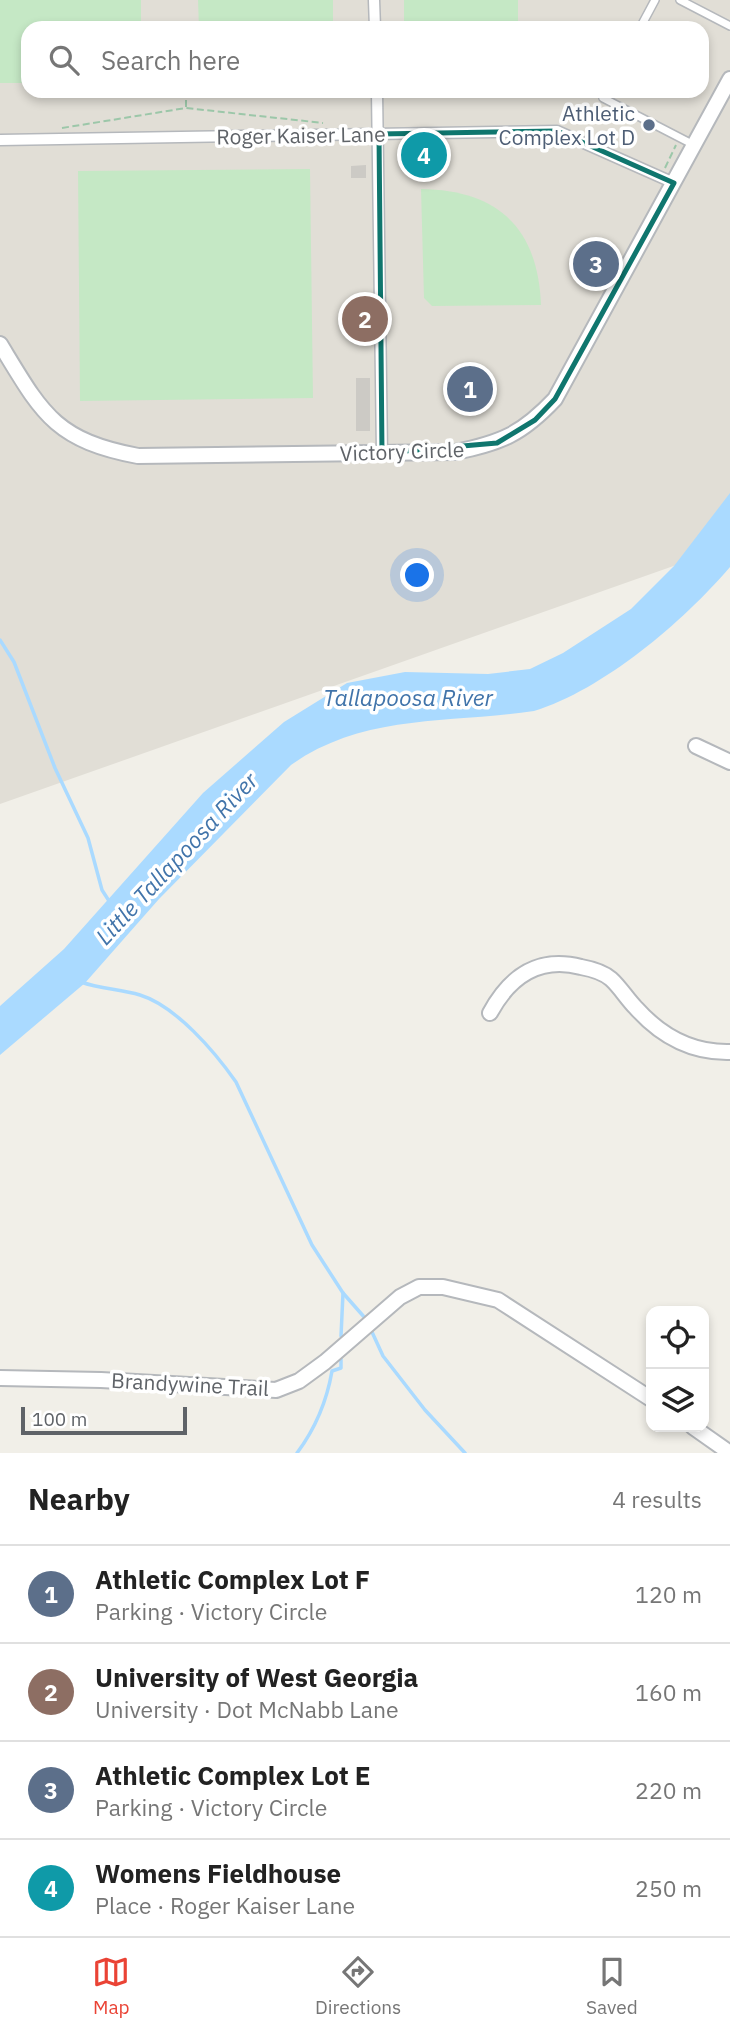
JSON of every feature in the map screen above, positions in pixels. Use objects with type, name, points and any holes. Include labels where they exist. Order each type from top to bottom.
[{"type":"street","points":[[373,0],[374,21]]},
{"type":"street","name":"Victory Circle","points":[[0,344],[36,403],[68,434],[109,450],[138,456],[455,452],[497,443],[535,420],[555,399],[668,180],[695,145],[730,79]]},
{"type":"street","points":[[377,98],[382,453]]},
{"type":"street","name":"Roger Kaiser Lane","points":[[0,140],[557,131],[668,180]]},
{"type":"street","points":[[696,746],[730,762]]},
{"type":"street","points":[[490,1013],[502,991],[531,967],[570,964],[610,978],[655,1027],[679,1043],[712,1052],[730,1052]]},
{"type":"street","name":"Brandywine Trail","points":[[0,1378],[101,1380],[276,1390],[299,1381],[325,1362],[400,1297],[419,1287],[443,1287],[498,1300],[646,1396]]},
{"type":"street","points":[[700,1432],[730,1452]]},
{"type":"lane","points":[[644,21],[655,0]]},
{"type":"lane","points":[[680,0],[730,26]]},
{"type":"lane","points":[[603,98],[695,145]]},
{"type":"path","points":[[186,100],[186,108]]},
{"type":"path","points":[[50,130],[186,108],[332,124]]},
{"type":"path","points":[[668,180],[679,138]]},
{"type":"highlighted area","points":[[557,131],[674,183],[555,399],[535,420],[497,443],[382,453],[379,134]]},
{"type":"shaded area","points":[[0,0],[730,0],[730,546],[0,804]]},
{"type":"green space","points":[[0,0],[141,0],[141,21],[21,21],[21,83],[0,83]]},
{"type":"green space","points":[[198,0],[333,0],[333,21],[199,21]]},
{"type":"green space","points":[[404,0],[518,0],[518,21],[404,21]]},
{"type":"green space","points":[[310,169],[313,398],[80,401],[78,171]]},
{"type":"green space","points":[[421,189],[448,191],[472,197],[509,218],[532,255],[541,305],[432,306],[424,298]]},
{"type":"water","name":"Tallapoosa River","points":[[730,493],[730,567],[689,610],[640,652],[587,687],[534,711],[378,728],[319,748],[291,765],[159,899],[85,983],[0,1055],[0,1006],[64,949],[203,793],[284,722],[347,683],[405,672],[488,674],[530,669],[563,653],[631,609],[674,566]]},
{"type":"building","points":[[447,140],[447,170],[401,171],[401,141]]},
{"type":"building","points":[[366,165],[366,178],[351,178],[351,166]]},
{"type":"building","points":[[356,378],[370,378],[370,431],[356,431]]},
{"type":"waterway","name":"Little Tallapoosa River","points":[[0,640],[14,662],[55,768],[88,838],[102,890],[111,904]]},
{"type":"waterway","points":[[81,982],[133,993],[154,1001],[181,1019],[217,1057],[236,1082],[312,1245],[343,1293],[365,1318]]},
{"type":"waterway","points":[[341,1336],[343,1293]]},
{"type":"waterway","points":[[372,1332],[383,1356],[425,1410],[465,1453]]},
{"type":"waterway","points":[[297,1453],[319,1414],[332,1371],[341,1368],[341,1359]]},
{"type":"place","name":"Athletic Complex Lot D","points":[[649,125]]},
{"type":"place","name":"Womens Fieldhouse","points":[[424,155]]},
{"type":"place","name":"Athletic Complex Lot E","points":[[596,264]]},
{"type":"place","name":"University of West Georgia","points":[[365,319]]},
{"type":"place","name":"Athletic Complex Lot F","points":[[470,389]]}]
